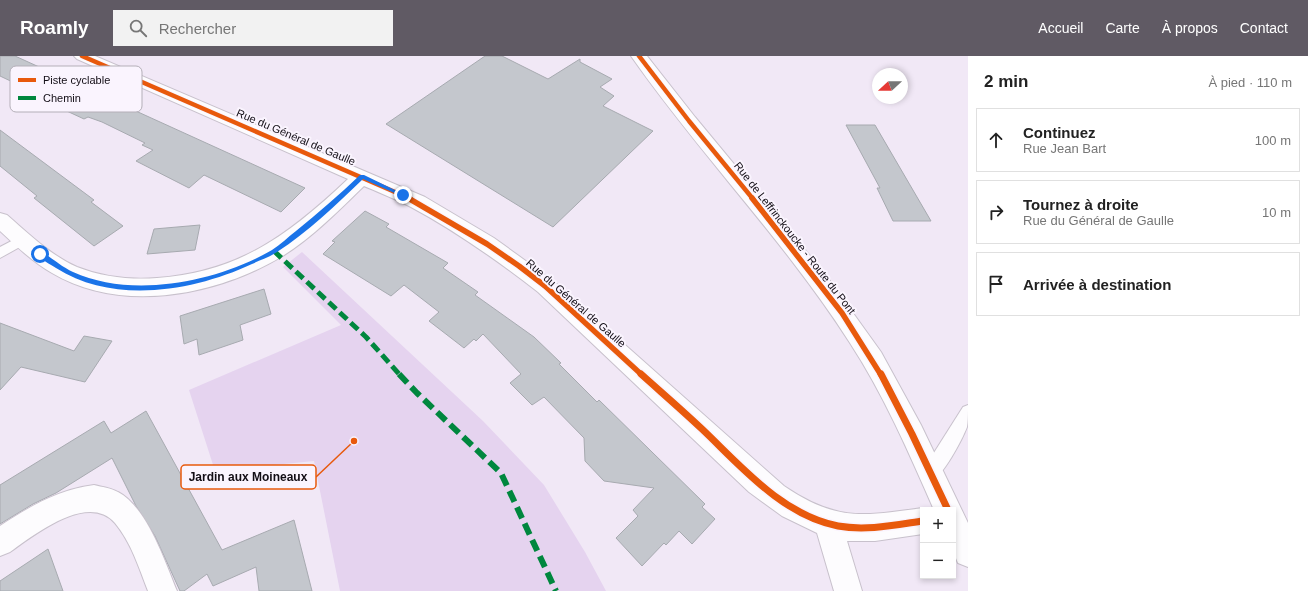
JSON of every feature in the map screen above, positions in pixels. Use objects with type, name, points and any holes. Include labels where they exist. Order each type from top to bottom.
[{"type":"street","name":"Rue du Général de Gaulle","points":[[82,56],[105,66]]},
{"type":"street","name":"Rue de Leffrinckoucke - Route du Pont","points":[[639,56],[681,112],[811,271],[842,313],[886,382],[947,507]]},
{"type":"street","name":"Rue du Général de Gaulle","points":[[142,82],[362,177],[437,212],[519,266],[545,286],[775,495],[801,513],[828,524],[875,527],[920,521]]},
{"type":"street","points":[[0,220],[58,267],[96,282],[111,286],[143,288],[177,285],[229,272],[274,251],[333,205],[362,177]]},
{"type":"street","points":[[0,542],[57,507],[81,499],[104,500],[114,504],[129,518],[163,591]]},
{"type":"street","points":[[828,524],[844,573],[848,591]]},
{"type":"street","points":[[956,527],[968,553]]},
{"type":"lane","points":[[0,253],[23,240]]},
{"type":"lane","points":[[931,473],[943,458],[955,432],[968,412]]},
{"type":"shaded area","points":[[302,252],[483,421],[544,485],[585,552],[606,591],[340,591],[314,461],[215,471],[189,390],[341,325],[283,267]]},
{"type":"building","points":[[0,56],[15,56],[37,66],[10,66],[10,81],[0,76]]},
{"type":"building","points":[[485,56],[502,56],[548,79],[580,59],[580,62],[612,79],[600,87],[614,96],[603,106],[653,131],[553,227],[386,124]]},
{"type":"building","points":[[69,112],[138,112],[305,188],[281,212],[204,175],[189,188],[136,161],[153,150],[142,145],[145,143],[102,122],[88,117],[84,119]]},
{"type":"building","points":[[846,125],[875,125],[931,221],[893,221],[877,188],[880,188]]},
{"type":"building","points":[[0,130],[94,200],[91,202],[123,226],[94,246],[34,198],[37,196],[0,166]]},
{"type":"building","points":[[365,211],[389,224],[386,227],[448,263],[443,268],[478,292],[475,295],[534,337],[561,363],[559,364],[597,402],[599,400],[705,504],[702,507],[715,519],[692,544],[679,531],[666,545],[664,543],[642,566],[616,538],[638,516],[633,510],[654,488],[604,481],[585,461],[584,438],[544,397],[532,405],[510,383],[521,374],[483,334],[476,341],[474,339],[464,348],[429,321],[439,312],[404,285],[391,296],[323,254],[335,242],[332,241]]},
{"type":"building","points":[[200,225],[195,250],[147,254],[154,229]]},
{"type":"building","points":[[264,289],[271,314],[240,325],[243,340],[199,355],[197,339],[184,344],[180,316]]},
{"type":"building","points":[[0,323],[74,351],[84,336],[112,341],[85,382],[21,367],[0,390]]},
{"type":"building","points":[[146,411],[222,550],[294,520],[312,591],[259,591],[256,567],[213,586],[207,574],[184,591],[180,591],[155,536],[136,506],[112,458],[56,493],[33,504],[0,524],[0,485],[104,421],[111,433]]},
{"type":"building","points":[[48,549],[63,591],[0,591],[0,581]]},
{"type":"marked path","points":[[274,251],[366,337],[417,393],[501,473],[556,591]]},
{"type":"cycle path","points":[[82,56],[105,66]]},
{"type":"cycle path","points":[[639,56],[689,121],[793,248],[858,336],[900,408],[947,507]]},
{"type":"cycle path","points":[[142,82],[418,202],[487,244],[545,286],[700,427],[743,469],[792,507],[809,516],[838,526],[862,528],[920,521]]},
{"type":"place","name":"Jardin aux Moineaux","points":[[354,441]]},
{"type":"route","points":[[40,254],[58,267],[96,282],[111,286],[160,288],[212,277],[229,272],[260,259],[274,251],[333,205],[362,177],[403,195]]}]
